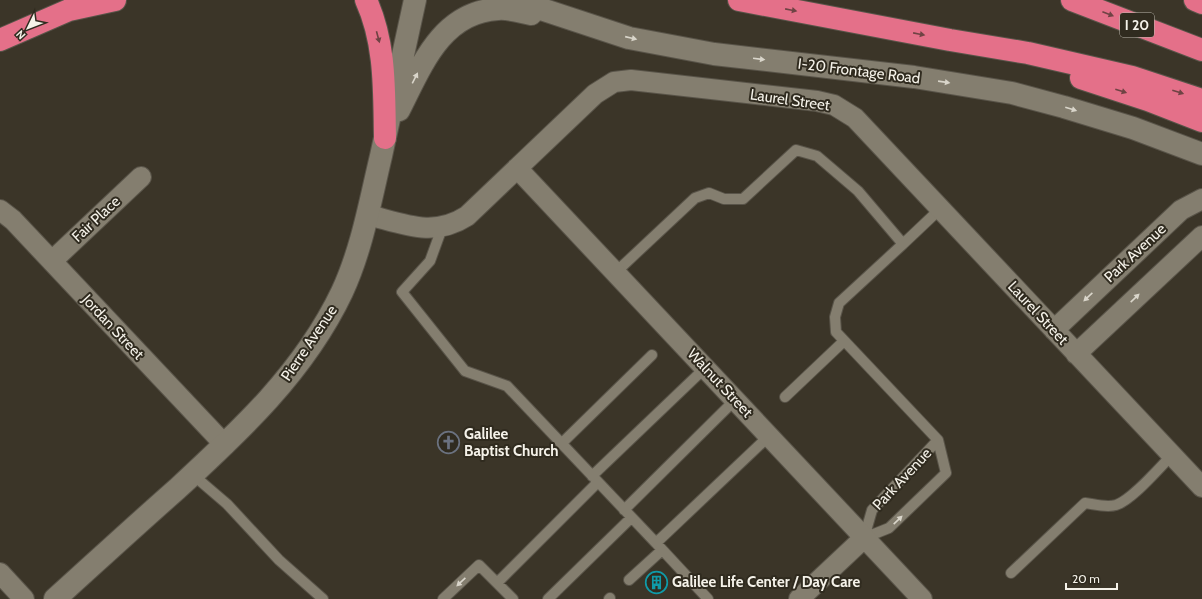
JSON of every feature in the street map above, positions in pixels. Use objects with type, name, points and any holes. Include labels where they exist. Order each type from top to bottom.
[{"type":"highway","points":[[0,40],[69,10],[115,0]]},
{"type":"highway","points":[[366,0],[380,41],[384,69],[385,138]]},
{"type":"highway","points":[[739,0],[950,40],[1028,53],[1080,64],[1132,77],[1202,100]]},
{"type":"highway","name":"I 20","points":[[1072,0],[1202,50]]},
{"type":"highway","points":[[1195,0],[1202,3]]},
{"type":"highway","points":[[950,40],[1082,78],[1148,100],[1202,121]]},
{"type":"main road","name":"Pierre Avenue","points":[[56,599],[225,445],[269,401],[322,330],[342,292],[368,215],[415,0]]},
{"type":"main road","name":"I-20 Frontage Road","points":[[514,0],[629,38],[714,54],[914,77],[1012,93],[1133,128],[1202,154]]},
{"type":"main road","points":[[385,138],[430,49],[445,33],[463,19],[483,12],[498,9],[515,10],[605,31]]},
{"type":"street","name":"Laurel Street","points":[[368,215],[426,229],[442,228],[458,222],[467,216],[595,94],[614,82],[632,80],[817,101],[834,106],[855,118],[1202,487]]},
{"type":"street","name":"Walnut Street","points":[[517,168],[922,599]]},
{"type":"street","name":"Fair Place","points":[[52,261],[141,177]]},
{"type":"street","name":"Park Avenue","points":[[1054,330],[1181,210],[1202,199]]},
{"type":"street","name":"Jordan Street","points":[[0,210],[13,220],[225,445]]},
{"type":"street","points":[[1076,354],[1202,236]]},
{"type":"street","name":"Park Avenue","points":[[799,599],[864,538]]},
{"type":"street","points":[[0,573],[24,599]]},
{"type":"lane","points":[[616,272],[695,198],[708,193],[724,199],[743,198],[796,150],[817,156],[858,190],[904,244]]},
{"type":"lane","points":[[938,440],[836,332],[835,318],[839,303],[940,209]]},
{"type":"lane","points":[[442,228],[430,261],[402,292],[465,371],[507,386],[708,599]]},
{"type":"lane","points":[[785,397],[844,341]]},
{"type":"lane","points":[[561,444],[652,355]]},
{"type":"lane","points":[[497,583],[595,479],[705,368]]},
{"type":"lane","points":[[624,510],[735,400]]},
{"type":"lane","points":[[629,580],[659,546],[769,436]]},
{"type":"lane","name":"Park Avenue","points":[[864,538],[889,528],[946,473],[938,440]]},
{"type":"lane","name":"Park Avenue","points":[[864,538],[872,510],[938,440]]},
{"type":"lane","points":[[1011,573],[1085,503],[1102,506],[1115,505],[1128,498],[1172,455]]},
{"type":"lane","points":[[192,474],[227,504],[278,560],[324,599]]},
{"type":"lane","points":[[548,599],[631,518]]},
{"type":"lane","points":[[445,598],[479,565],[513,599]]},
{"type":"place","name":"Galilee Baptist Church","points":[[448,443]]},
{"type":"place","name":"Galilee Life Center / Day Care","points":[[656,582]]}]
